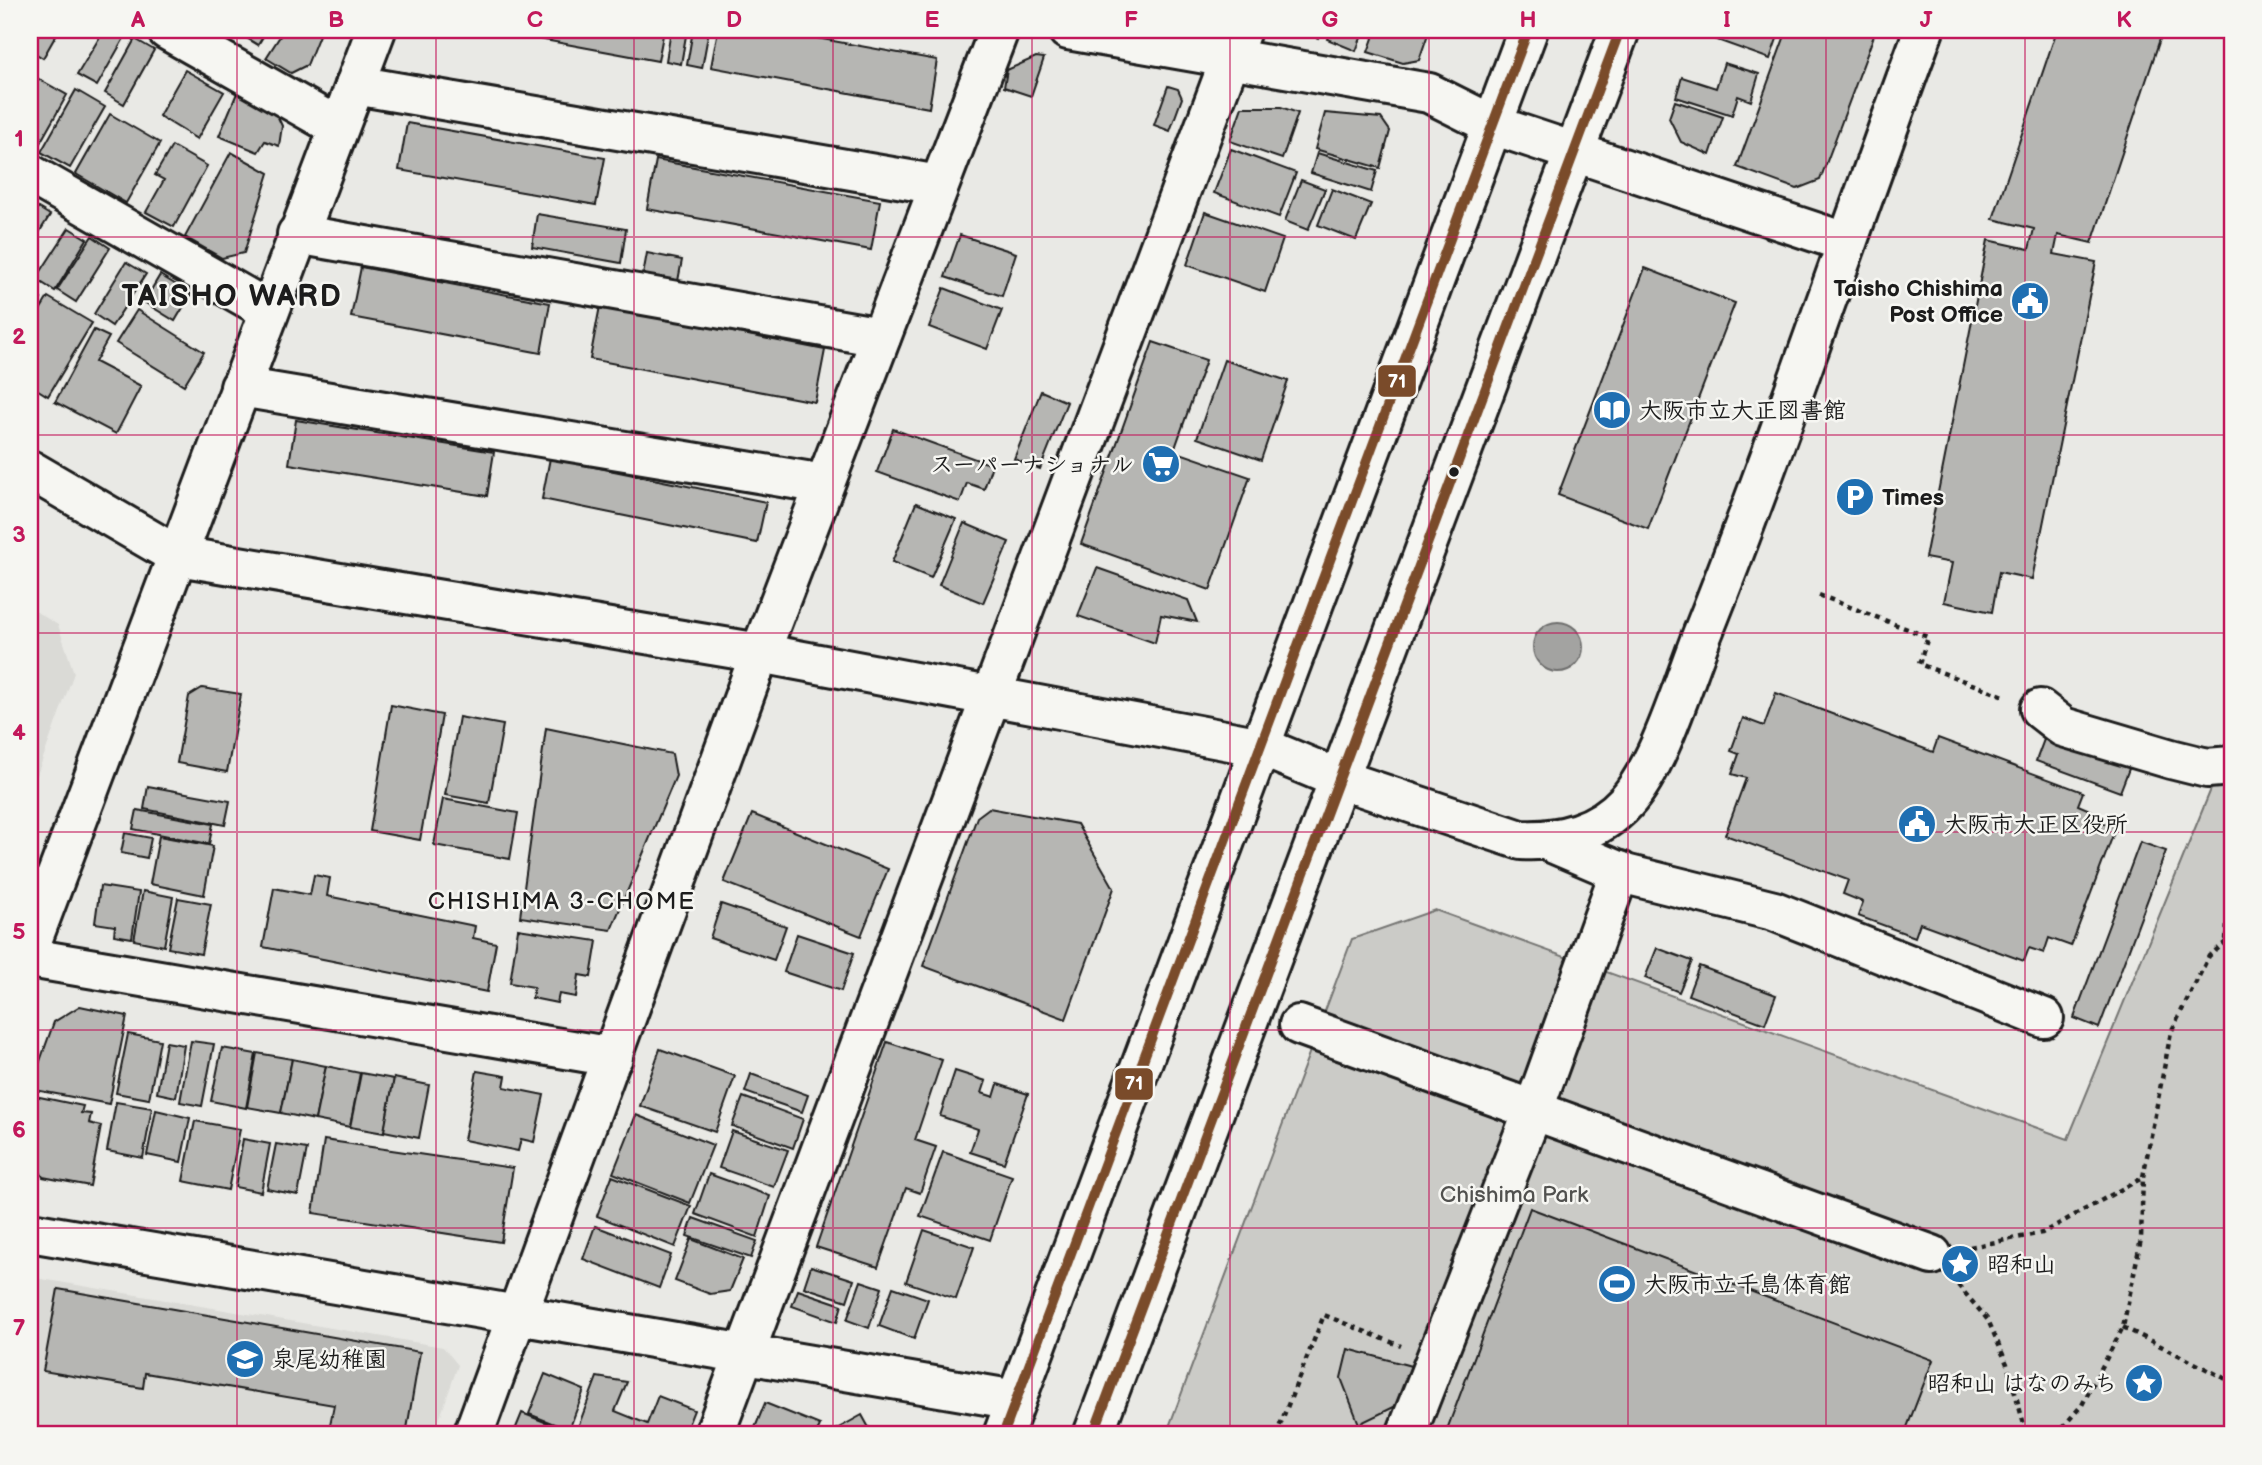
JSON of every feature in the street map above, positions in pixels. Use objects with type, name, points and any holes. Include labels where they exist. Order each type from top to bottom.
[{"type":"street","points":[[167,30],[338,127]]},
{"type":"street","points":[[30,946],[376,30]]},
{"type":"street","points":[[473,1435],[760,653],[999,30]]},
{"type":"street","points":[[1068,30],[1236,43],[1429,93],[1493,125],[1845,242]]},
{"type":"street","points":[[1003,1435],[1528,30]]},
{"type":"street","points":[[1093,1435],[1620,30]]},
{"type":"street","points":[[1550,842],[1578,833],[1604,820],[1625,803],[1640,782],[1657,749],[1732,560],[1924,30]]},
{"type":"street","points":[[714,1435],[988,698],[1236,43]]},
{"type":"street","points":[[355,85],[939,185]]},
{"type":"street","points":[[30,173],[268,310]]},
{"type":"street","points":[[298,234],[881,337]]},
{"type":"street","points":[[240,387],[824,484]]},
{"type":"street","points":[[30,470],[178,556],[760,653],[988,698],[1262,747],[1339,779],[1521,840],[1550,842],[1620,871],[1774,911],[2044,1018]]},
{"type":"street","points":[[2040,709],[2063,727],[2171,760],[2207,768],[2232,766]]},
{"type":"street","points":[[1406,1435],[1533,1111],[1620,871]]},
{"type":"street","points":[[30,958],[613,1057]]},
{"type":"street","points":[[1299,1026],[1932,1255]]},
{"type":"street","points":[[30,1232],[518,1313],[1016,1400]]},
{"type":"path","points":[[1819,595],[1928,638],[1919,664],[2040,709]]},
{"type":"path","points":[[2226,942],[2232,847]]},
{"type":"path","points":[[2056,1435],[2082,1405],[2123,1326],[2141,1239],[2143,1177],[2171,1032],[2208,956],[2232,937]]},
{"type":"path","points":[[2027,1435],[2007,1364],[1988,1320],[1932,1255],[2042,1233],[2143,1177]]},
{"type":"path","points":[[1276,1435],[1324,1315],[1435,1360]]},
{"type":"path","points":[[2123,1326],[2232,1382]]},
{"type":"shaded area","points":[[30,608],[58,625],[74,673],[30,794]]},
{"type":"shaded area","points":[[1558,622],[1576,629],[1583,647],[1576,665],[1558,672],[1540,665],[1533,647],[1540,629]]},
{"type":"shaded area","points":[[30,1277],[443,1347],[458,1365],[434,1435],[30,1435]]},
{"type":"green space","name":"Chishima Park","points":[[2218,772],[2232,775],[2232,1435],[1166,1435],[1352,939],[1435,910],[2068,1139]]},
{"type":"building","points":[[30,30],[59,30],[43,58],[30,50]]},
{"type":"building","points":[[104,30],[127,33],[97,86],[77,75]]},
{"type":"building","points":[[233,30],[267,30],[258,45]]},
{"type":"building","points":[[284,30],[321,30],[307,65],[291,73],[266,58]]},
{"type":"building","points":[[491,30],[664,30],[658,61]]},
{"type":"building","points":[[671,30],[687,30],[681,64],[666,61]]},
{"type":"building","points":[[693,30],[709,30],[702,68],[687,65]]},
{"type":"building","points":[[718,30],[773,30],[937,60],[929,108],[711,67]]},
{"type":"building","points":[[1296,30],[1321,30],[1318,38]]},
{"type":"building","points":[[1330,30],[1364,30],[1356,51],[1327,39]]},
{"type":"building","points":[[1376,30],[1415,30],[1428,34],[1419,60],[1403,63],[1368,52]]},
{"type":"building","points":[[1705,30],[1780,30],[1770,59],[1703,35]]},
{"type":"building","points":[[1787,30],[1876,30],[1820,180],[1797,189],[1737,167]]},
{"type":"building","points":[[2057,30],[2163,30],[2092,243],[2058,235],[2054,254],[2096,262],[2032,579],[1999,572],[1992,612],[1944,602],[1952,563],[1925,558],[1988,240],[2029,249],[2034,229],[1993,219]]},
{"type":"building","points":[[135,39],[154,50],[124,104],[105,93]]},
{"type":"building","points":[[1036,57],[1044,58],[1031,96],[1004,87],[1007,70]]},
{"type":"building","points":[[1724,63],[1759,74],[1751,101],[1738,96],[1732,115],[1676,97],[1682,77],[1716,88]]},
{"type":"building","points":[[185,70],[224,92],[197,139],[159,116]]},
{"type":"building","points":[[30,74],[67,95],[36,150],[30,146]]},
{"type":"building","points":[[1168,86],[1178,89],[1182,98],[1170,131],[1154,125]]},
{"type":"building","points":[[76,90],[105,107],[70,168],[41,152]]},
{"type":"building","points":[[237,93],[276,113],[282,126],[279,146],[265,141],[258,152],[219,136]]},
{"type":"building","points":[[1675,101],[1723,117],[1710,155],[1681,142],[1669,118]]},
{"type":"building","points":[[1242,107],[1281,107],[1298,113],[1282,159],[1230,141]]},
{"type":"building","points":[[1325,113],[1381,118],[1390,131],[1380,168],[1315,149]]},
{"type":"building","points":[[110,114],[160,143],[126,203],[76,174]]},
{"type":"building","points":[[407,123],[605,158],[596,205],[399,170]]},
{"type":"building","points":[[172,146],[207,166],[174,227],[146,212],[164,180],[155,175]]},
{"type":"building","points":[[1231,149],[1296,173],[1279,217],[1214,193]]},
{"type":"building","points":[[231,152],[269,173],[244,253],[222,258],[185,237]]},
{"type":"building","points":[[1317,153],[1377,171],[1371,192],[1311,173]]},
{"type":"building","points":[[656,160],[880,201],[871,250],[647,209]]},
{"type":"building","points":[[1301,180],[1325,189],[1308,230],[1285,221]]},
{"type":"building","points":[[1332,189],[1371,204],[1356,240],[1318,225]]},
{"type":"building","points":[[30,203],[50,215],[30,247]]},
{"type":"building","points":[[1205,212],[1283,239],[1265,292],[1187,265]]},
{"type":"building","points":[[537,214],[626,229],[621,263],[532,247]]},
{"type":"building","points":[[69,228],[87,239],[55,291],[36,279]]},
{"type":"building","points":[[960,235],[1016,253],[1002,296],[945,277]]},
{"type":"building","points":[[92,236],[110,248],[76,302],[57,290]]},
{"type":"building","points":[[647,253],[682,260],[678,281],[643,275]]},
{"type":"building","points":[[126,262],[146,274],[112,326],[94,314]]},
{"type":"building","points":[[361,267],[550,303],[541,353],[351,317]]},
{"type":"building","points":[[1645,268],[1735,303],[1648,529],[1558,495]]},
{"type":"building","points":[[160,275],[191,294],[175,321],[144,302]]},
{"type":"building","points":[[944,288],[1002,310],[987,349],[929,327]]},
{"type":"building","points":[[30,292],[41,299],[30,318]]},
{"type":"building","points":[[48,297],[92,323],[48,396],[30,385],[30,327]]},
{"type":"building","points":[[600,306],[825,350],[815,402],[590,359]]},
{"type":"building","points":[[137,310],[204,352],[184,385],[116,343]]},
{"type":"building","points":[[94,330],[109,337],[95,362],[141,386],[116,434],[55,402]]},
{"type":"building","name":"スーパーナショナル","points":[[1153,342],[1206,360],[1174,451],[1250,477],[1210,590],[1081,544]]},
{"type":"building","points":[[1224,360],[1288,381],[1261,460],[1197,438]]},
{"type":"building","points":[[1041,391],[1067,402],[1040,469],[1014,459]]},
{"type":"building","points":[[296,420],[494,452],[487,496],[289,464]]},
{"type":"building","points":[[893,429],[992,465],[984,489],[967,483],[960,502],[877,472]]},
{"type":"building","points":[[550,458],[766,502],[757,543],[542,499]]},
{"type":"building","points":[[916,503],[956,519],[931,578],[892,562]]},
{"type":"building","points":[[964,523],[1009,542],[983,603],[939,585]]},
{"type":"building","points":[[1097,568],[1188,600],[1197,622],[1161,615],[1155,643],[1078,616]]},
{"type":"building","points":[[202,688],[241,694],[227,772],[177,763],[189,696]]},
{"type":"building","name":"大阪市大正区役所","points":[[1776,693],[1933,752],[1938,738],[2083,792],[2078,805],[2097,813],[2095,820],[2116,827],[2071,946],[2049,938],[2044,953],[2029,948],[2024,961],[1920,923],[1915,937],[1858,916],[1863,902],[1843,894],[1848,880],[1725,835],[1746,778],[1732,774],[1739,754],[1731,751],[1743,718],[1764,726]]},
{"type":"building","points":[[391,705],[442,715],[420,840],[370,831]]},
{"type":"building","points":[[459,717],[503,725],[489,803],[445,795]]},
{"type":"building","points":[[546,728],[672,754],[676,776],[611,930],[520,917]]},
{"type":"building","points":[[2046,734],[2130,766],[2120,792],[2036,761]]},
{"type":"building","points":[[148,786],[230,801],[225,825],[144,809]]},
{"type":"building","points":[[443,799],[518,813],[510,859],[434,845]]},
{"type":"building","points":[[989,808],[1077,824],[1114,888],[1066,1019],[923,966],[977,817]]},
{"type":"building","points":[[137,810],[213,824],[209,844],[133,829]]},
{"type":"building","points":[[752,814],[888,869],[861,936],[724,882]]},
{"type":"building","points":[[125,833],[151,838],[147,858],[121,853]]},
{"type":"building","points":[[159,836],[213,846],[204,895],[150,884]]},
{"type":"building","points":[[2140,842],[2166,851],[2099,1028],[2074,1018]]},
{"type":"building","points":[[314,875],[330,878],[327,896],[475,926],[473,938],[496,943],[487,992],[263,947],[274,888],[310,895]]},
{"type":"building","points":[[100,886],[139,892],[132,938],[114,935],[115,926],[95,923]]},
{"type":"building","points":[[143,891],[173,897],[164,946],[134,940]]},
{"type":"building","points":[[178,898],[211,904],[201,954],[168,948]]},
{"type":"building","points":[[721,904],[786,926],[774,960],[710,938]]},
{"type":"building","points":[[518,929],[597,941],[591,977],[579,975],[576,997],[559,994],[557,1003],[532,998],[534,987],[510,983]]},
{"type":"building","points":[[797,934],[854,953],[841,991],[784,972]]},
{"type":"building","points":[[1657,948],[1692,961],[1679,992],[1645,978]]},
{"type":"building","points":[[1699,966],[1776,995],[1765,1024],[1688,995]]},
{"type":"building","points":[[80,1006],[127,1016],[109,1104],[30,1089],[54,1022]]},
{"type":"building","points":[[128,1034],[160,1040],[149,1099],[116,1093]]},
{"type":"building","points":[[191,1041],[214,1044],[202,1106],[180,1102]]},
{"type":"building","points":[[166,1042],[184,1045],[176,1097],[157,1093]]},
{"type":"building","points":[[887,1042],[942,1060],[915,1140],[936,1147],[920,1193],[906,1188],[878,1267],[816,1247]]},
{"type":"building","points":[[222,1048],[256,1054],[246,1108],[211,1101]]},
{"type":"building","points":[[660,1049],[735,1076],[715,1132],[640,1106]]},
{"type":"building","points":[[257,1053],[292,1059],[281,1113],[247,1107]]},
{"type":"building","points":[[292,1059],[326,1066],[315,1120],[281,1113]]},
{"type":"building","points":[[326,1066],[360,1073],[350,1127],[315,1120]]},
{"type":"building","points":[[477,1071],[506,1076],[504,1087],[544,1095],[534,1142],[521,1139],[518,1151],[464,1140]]},
{"type":"building","points":[[955,1071],[986,1081],[982,1093],[994,1097],[998,1084],[1028,1094],[1004,1163],[970,1152],[978,1129],[940,1116]]},
{"type":"building","points":[[361,1073],[394,1079],[384,1133],[350,1127]]},
{"type":"building","points":[[751,1074],[808,1095],[802,1112],[745,1092]]},
{"type":"building","points":[[394,1078],[429,1085],[419,1138],[384,1131]]},
{"type":"building","points":[[30,1095],[83,1106],[81,1113],[91,1114],[89,1123],[101,1126],[90,1186],[43,1177],[30,1155]]},
{"type":"building","points":[[743,1097],[803,1119],[793,1148],[732,1126]]},
{"type":"building","points":[[116,1102],[152,1108],[143,1158],[107,1151]]},
{"type":"building","points":[[156,1110],[190,1118],[181,1162],[147,1155]]},
{"type":"building","points":[[636,1115],[713,1145],[690,1203],[613,1173]]},
{"type":"building","points":[[195,1121],[240,1129],[228,1190],[183,1181]]},
{"type":"building","points":[[732,1131],[788,1150],[774,1187],[719,1168]]},
{"type":"building","points":[[243,1139],[270,1144],[261,1192],[235,1187]]},
{"type":"building","points":[[324,1140],[513,1168],[501,1242],[313,1213]]},
{"type":"building","points":[[276,1144],[307,1149],[298,1195],[267,1189]]},
{"type":"building","points":[[943,1152],[1012,1176],[990,1240],[920,1216]]},
{"type":"building","points":[[709,1174],[770,1196],[757,1237],[695,1214]]},
{"type":"building","points":[[612,1176],[691,1206],[675,1247],[597,1216]]},
{"type":"building","name":"大阪市立千島体育館","points":[[1530,1208],[1933,1360],[1904,1435],[1445,1435]]},
{"type":"building","points":[[693,1218],[757,1241],[751,1258],[687,1236]]},
{"type":"building","points":[[595,1226],[671,1255],[659,1288],[583,1259]]},
{"type":"building","points":[[924,1230],[974,1247],[956,1299],[906,1282]]},
{"type":"building","points":[[691,1239],[743,1259],[730,1291],[710,1294],[675,1281]]},
{"type":"building","points":[[811,1266],[854,1280],[847,1301],[804,1287]]},
{"type":"building","points":[[861,1281],[882,1288],[869,1328],[847,1320]]},
{"type":"building","points":[[893,1287],[928,1299],[914,1339],[879,1326]]},
{"type":"building","points":[[58,1289],[420,1352],[406,1435],[328,1435],[334,1405],[145,1373],[143,1388],[43,1371]]},
{"type":"building","points":[[798,1290],[842,1305],[837,1322],[792,1306]]},
{"type":"building","points":[[1348,1349],[1411,1366],[1396,1406],[1359,1424],[1341,1378]]},
{"type":"building","points":[[545,1374],[584,1390],[569,1430],[529,1414]]},
{"type":"building","points":[[597,1377],[627,1382],[615,1411],[647,1424],[658,1396],[694,1410],[684,1435],[575,1435]]},
{"type":"building","points":[[765,1403],[820,1425],[816,1435],[752,1435]]},
{"type":"building","points":[[522,1413],[565,1430],[562,1435],[513,1435]]},
{"type":"building","points":[[862,1415],[873,1435],[826,1435]]},
{"type":"transit line","name":"71","points":[[1003,1435],[1528,30]]},
{"type":"transit line","name":"71","points":[[1093,1435],[1620,30]]},
{"type":"place","name":"Taisho Chishima Post Office","points":[[2030,301]]},
{"type":"place","name":"大阪市立大正図書館","points":[[1612,410]]},
{"type":"place","name":"スーパーナショナル","points":[[1161,464]]},
{"type":"place","name":"Times","points":[[1855,497]]},
{"type":"place","name":"大阪市大正区役所","points":[[1917,824]]},
{"type":"place","name":"昭和山","points":[[1960,1264]]},
{"type":"place","name":"大阪市立千島体育館","points":[[1617,1284]]},
{"type":"place","name":"泉尾幼稚園","points":[[245,1359]]},
{"type":"place","name":"昭和山 はなのみち","points":[[2144,1383]]},
{"type":"district","name":"TAISHO WARD","points":[[232,296]]},
{"type":"district","name":"CHISHIMA 3-CHOME","points":[[562,901]]}]
